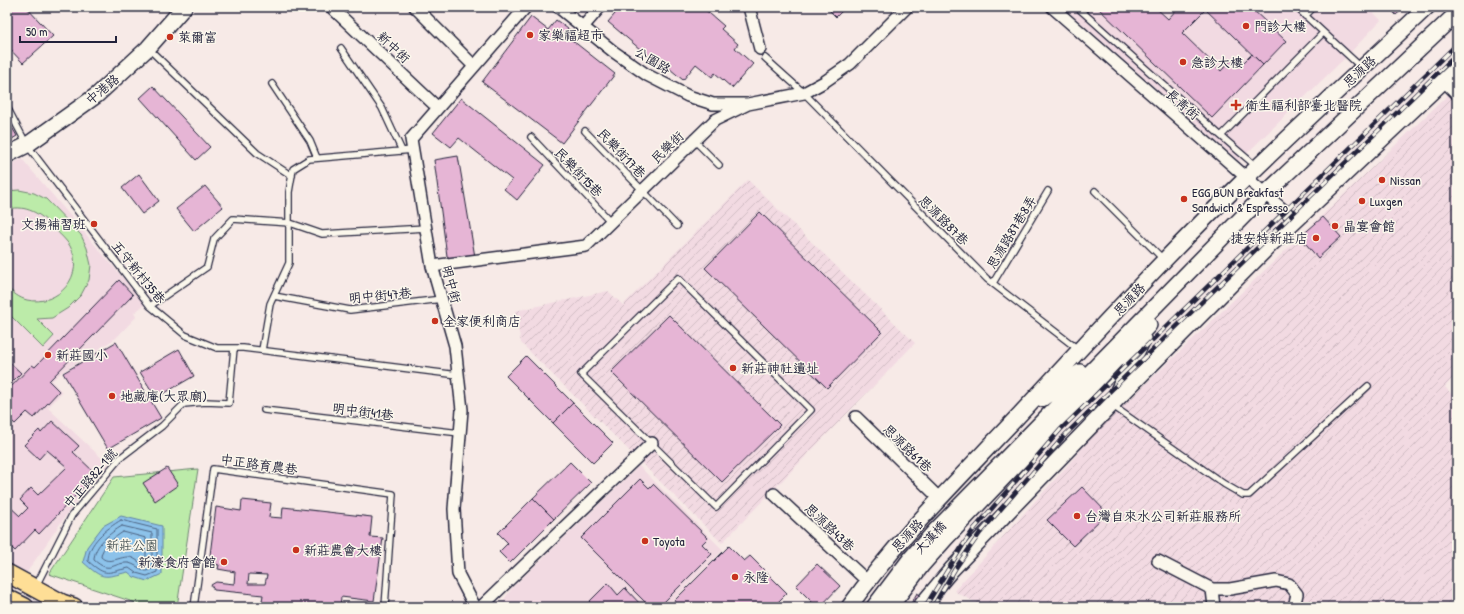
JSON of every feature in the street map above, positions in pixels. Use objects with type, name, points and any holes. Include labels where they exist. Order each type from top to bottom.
[{"type":"main road","name":"中港路","points":[[7,155],[27,145],[98,95],[148,48],[184,7]]},
{"type":"main road","name":"思源路","points":[[849,607],[883,561],[1165,261],[1246,178],[1427,7]]},
{"type":"main road","name":"思源路","points":[[997,477],[1109,352],[1457,13]]},
{"type":"main road","name":"思源路","points":[[997,477],[1149,326],[1268,197],[1457,25]]},
{"type":"main road","points":[[920,607],[952,569],[1111,405],[1296,221],[1457,68]]},
{"type":"main road","points":[[1111,405],[1149,326]]},
{"type":"main road","points":[[1016,418],[1109,352]]},
{"type":"main road","name":"大漢橋","points":[[874,607],[921,547],[997,477]]},
{"type":"main road","name":"大漢橋","points":[[890,607],[922,565],[997,477]]},
{"type":"main road","points":[[7,573],[34,589],[62,603],[74,607]]},
{"type":"main road","points":[[7,598],[25,607]]},
{"type":"street","name":"新中街","points":[[331,7],[438,108]]},
{"type":"street","points":[[415,7],[474,66]]},
{"type":"street","name":"明中街","points":[[476,607],[458,574],[454,509],[462,410],[455,346],[432,266],[426,228],[408,150],[411,139],[526,7]]},
{"type":"street","name":"公園路","points":[[558,7],[614,52],[647,75],[688,96],[713,104],[748,104]]},
{"type":"street","points":[[583,27],[600,7]]},
{"type":"street","points":[[749,7],[763,53]]},
{"type":"street","name":"民樂街","points":[[432,266],[586,246],[715,120],[748,104],[804,93],[824,82],[850,64],[907,7]]},
{"type":"street","name":"長青街","points":[[1052,7],[1296,221]]},
{"type":"street","points":[[1444,81],[1457,94]]},
{"type":"street","name":"思源路61巷","points":[[856,417],[940,499]]},
{"type":"street","points":[[481,607],[652,443]]},
{"type":"street","name":"思源路43巷","points":[[774,494],[867,581]]},
{"type":"street","points":[[1158,561],[1212,589],[1230,589],[1276,581],[1289,584],[1297,594],[1294,607]]},
{"type":"street","points":[[1212,589],[1214,607]]},
{"type":"lane","points":[[1077,7],[1221,136],[1258,167]]},
{"type":"lane","points":[[1296,7],[1362,68]]},
{"type":"lane","points":[[1305,16],[1314,7]]},
{"type":"lane","points":[[1221,136],[1323,33]]},
{"type":"lane","points":[[148,48],[257,153],[292,176]]},
{"type":"lane","points":[[262,350],[270,304],[290,263],[290,192],[293,169],[309,159],[408,150],[382,108],[341,48]]},
{"type":"lane","name":"思源路87巷","points":[[763,53],[993,283],[1080,350]]},
{"type":"lane","points":[[272,84],[310,141],[317,158]]},
{"type":"lane","name":"五守新村35巷","points":[[7,107],[27,145],[150,306],[185,335],[218,348],[262,350],[458,375]]},
{"type":"lane","name":"民樂街17巷","points":[[585,131],[677,226]]},
{"type":"lane","name":"民樂街15巷","points":[[531,137],[611,222]]},
{"type":"lane","points":[[694,140],[719,165]]},
{"type":"lane","name":"思源路87巷8弄","points":[[993,283],[1048,191]]},
{"type":"lane","points":[[1095,191],[1165,261]]},
{"type":"lane","points":[[150,306],[207,267],[214,239],[233,219],[290,223],[322,234],[426,228]]},
{"type":"lane","points":[[678,278],[811,410],[716,507],[652,443],[581,374],[678,278]]},
{"type":"lane","name":"明中街47巷","points":[[274,296],[350,310],[442,299]]},
{"type":"lane","name":"中正路82-1號","points":[[34,589],[72,515],[120,458],[162,426],[184,404],[206,402],[229,403],[234,348]]},
{"type":"lane","points":[[1111,405],[1224,484],[1243,495],[1249,495],[1368,386]]},
{"type":"lane","name":"明中街41巷","points":[[264,410],[460,433]]},
{"type":"lane","name":"中正路育農巷","points":[[194,607],[213,468],[393,494],[386,607]]},
{"type":"shaded area","name":"衛生福利部臺北醫院","points":[[1063,7],[1368,7],[1381,20],[1348,55],[1239,161]]},
{"type":"shaded area","points":[[1450,93],[1457,100],[1457,373],[1445,387],[1457,400],[1457,607],[984,607],[954,591],[1099,429]]},
{"type":"shaded area","name":"新莊國小","points":[[22,159],[145,304],[134,313],[136,317],[116,338],[62,372],[52,381],[62,392],[48,408],[108,464],[71,508],[25,575],[7,565],[7,166]]},
{"type":"shaded area","points":[[748,180],[915,343],[722,543],[521,343],[515,311],[608,291],[623,305]]},
{"type":"shaded area","points":[[639,466],[723,550],[666,607],[499,607],[512,588]]},
{"type":"green space","points":[[19,190],[34,193],[46,199],[81,235],[87,248],[91,265],[89,280],[81,295],[68,308],[52,318],[37,319],[54,336],[43,348],[7,312],[7,287],[16,295],[27,300],[38,301],[49,299],[58,294],[72,278],[74,257],[70,246],[40,215],[30,210],[18,208],[7,210],[7,191]]},
{"type":"green space","name":"新莊公園","points":[[198,469],[177,607],[148,607],[49,574],[114,477]]},
{"type":"water","points":[[121,516],[162,526],[162,574],[147,581],[134,577],[128,572],[113,576],[104,576],[99,575],[83,562],[87,547],[103,526]]},
{"type":"building","points":[[7,7],[26,7],[53,36],[23,63],[7,46]]},
{"type":"building","points":[[621,7],[624,9],[626,7],[702,7],[724,26],[721,29],[738,44],[735,48],[753,64],[732,88],[715,73],[712,77],[696,64],[683,80],[663,63],[660,66],[608,22]]},
{"type":"building","points":[[826,7],[846,7],[836,17]]},
{"type":"building","name":"急診大樓","points":[[1097,7],[1155,7],[1168,19],[1179,7],[1203,7],[1205,10],[1182,33],[1221,71],[1232,59],[1240,66],[1252,54],[1263,65],[1212,118]]},
{"type":"building","name":"門診大樓","points":[[1203,7],[1250,7],[1286,41],[1263,65]]},
{"type":"building","points":[[1389,7],[1405,7],[1396,15]]},
{"type":"building","points":[[531,17],[548,30],[556,20],[572,32],[568,37],[615,74],[562,143],[482,82]]},
{"type":"building","points":[[153,86],[210,147],[196,160],[140,98]]},
{"type":"building","points":[[461,98],[545,165],[517,200],[504,189],[512,180],[459,138],[451,147],[433,133]]},
{"type":"building","points":[[7,119],[17,136],[7,142]]},
{"type":"building","points":[[458,156],[475,257],[456,262],[447,256],[434,160]]},
{"type":"building","points":[[139,174],[159,201],[142,214],[122,188]]},
{"type":"building","points":[[205,186],[223,207],[194,231],[176,209]]},
{"type":"building","points":[[760,212],[882,332],[827,388],[705,268]]},
{"type":"building","points":[[1323,217],[1341,237],[1318,258],[1300,237]]},
{"type":"building","points":[[119,280],[133,295],[49,381],[59,391],[34,418],[27,412],[15,424],[7,417],[7,391],[32,365],[35,367]]},
{"type":"building","points":[[669,315],[780,425],[722,482],[611,372]]},
{"type":"building","name":"地藏庵(大眾廟)","points":[[116,342],[161,418],[108,449],[63,373]]},
{"type":"building","points":[[179,349],[194,376],[156,398],[140,372]]},
{"type":"building","points":[[526,356],[573,403],[553,423],[506,376]]},
{"type":"building","points":[[7,360],[21,373],[7,387]]},
{"type":"building","points":[[573,403],[613,443],[593,463],[553,423]]},
{"type":"building","points":[[52,421],[79,446],[73,452],[96,474],[39,534],[35,530],[15,551],[7,543],[7,504],[20,516],[28,508],[20,500],[31,488],[38,495],[67,467],[47,450],[39,459],[24,445],[39,430],[41,433]]},
{"type":"building","points":[[570,462],[591,483],[554,519],[533,498]]},
{"type":"building","points":[[167,468],[178,485],[155,501],[143,483]]},
{"type":"building","name":"Toyota","points":[[640,479],[649,488],[653,484],[708,538],[702,544],[712,554],[659,607],[650,607],[581,538]]},
{"type":"building","name":"台灣自來水公司新莊服務所","points":[[1082,487],[1107,513],[1073,546],[1047,520]]},
{"type":"building","points":[[533,498],[554,519],[510,563],[499,552],[508,543],[498,533]]},
{"type":"building","name":"新莊農會大樓","points":[[242,500],[271,503],[269,517],[282,518],[283,507],[372,517],[370,537],[383,538],[374,601],[341,597],[340,607],[261,607],[263,595],[214,590],[211,585],[216,582],[234,584],[235,572],[218,569],[219,565],[209,563],[216,507],[241,511]],"holes":[[[249,574],[267,575],[265,584],[248,584]]]},
{"type":"building","name":"永隆","points":[[729,546],[744,561],[750,556],[787,593],[773,607],[668,607]]},
{"type":"building","points":[[817,564],[840,586],[820,607],[817,607],[796,586]]},
{"type":"building","points":[[608,583],[618,595],[625,588],[643,607],[584,607]]},
{"type":"building","points":[[917,593],[941,607],[909,607]]},
{"type":"railway","points":[[925,607],[974,529],[1061,429],[1457,44]]},
{"type":"railway","points":[[933,607],[955,569],[980,533],[1066,434],[1457,54]]},
{"type":"place","name":"門診大樓","points":[[1246,26]]},
{"type":"place","name":"家樂福超市","points":[[530,35]]},
{"type":"place","name":"萊爾富","points":[[170,37]]},
{"type":"place","name":"急診大樓","points":[[1183,62]]},
{"type":"place","name":"衛生福利部臺北醫院","points":[[1236,105]]},
{"type":"place","name":"Nissan","points":[[1382,180]]},
{"type":"place","name":"EGG BUN Breakfast Sandwich & Espresso","points":[[1184,199]]},
{"type":"place","name":"Luxgen","points":[[1362,201]]},
{"type":"place","name":"文揚補習班","points":[[94,224]]},
{"type":"place","name":"晶宴會館","points":[[1335,226]]},
{"type":"place","name":"捷安特新莊店","points":[[1316,238]]},
{"type":"place","name":"全家便利商店","points":[[435,321]]},
{"type":"place","name":"新莊國小","points":[[48,355]]},
{"type":"place","name":"新莊神社遺址","points":[[733,368]]},
{"type":"place","name":"地藏庵(大眾廟)","points":[[112,396]]},
{"type":"place","name":"台灣自來水公司新莊服務所","points":[[1077,516]]},
{"type":"place","name":"Toyota","points":[[645,541]]},
{"type":"place","name":"新莊農會大樓","points":[[296,550]]},
{"type":"place","name":"新濠食府會館","points":[[224,562]]},
{"type":"place","name":"永隆","points":[[735,577]]}]
